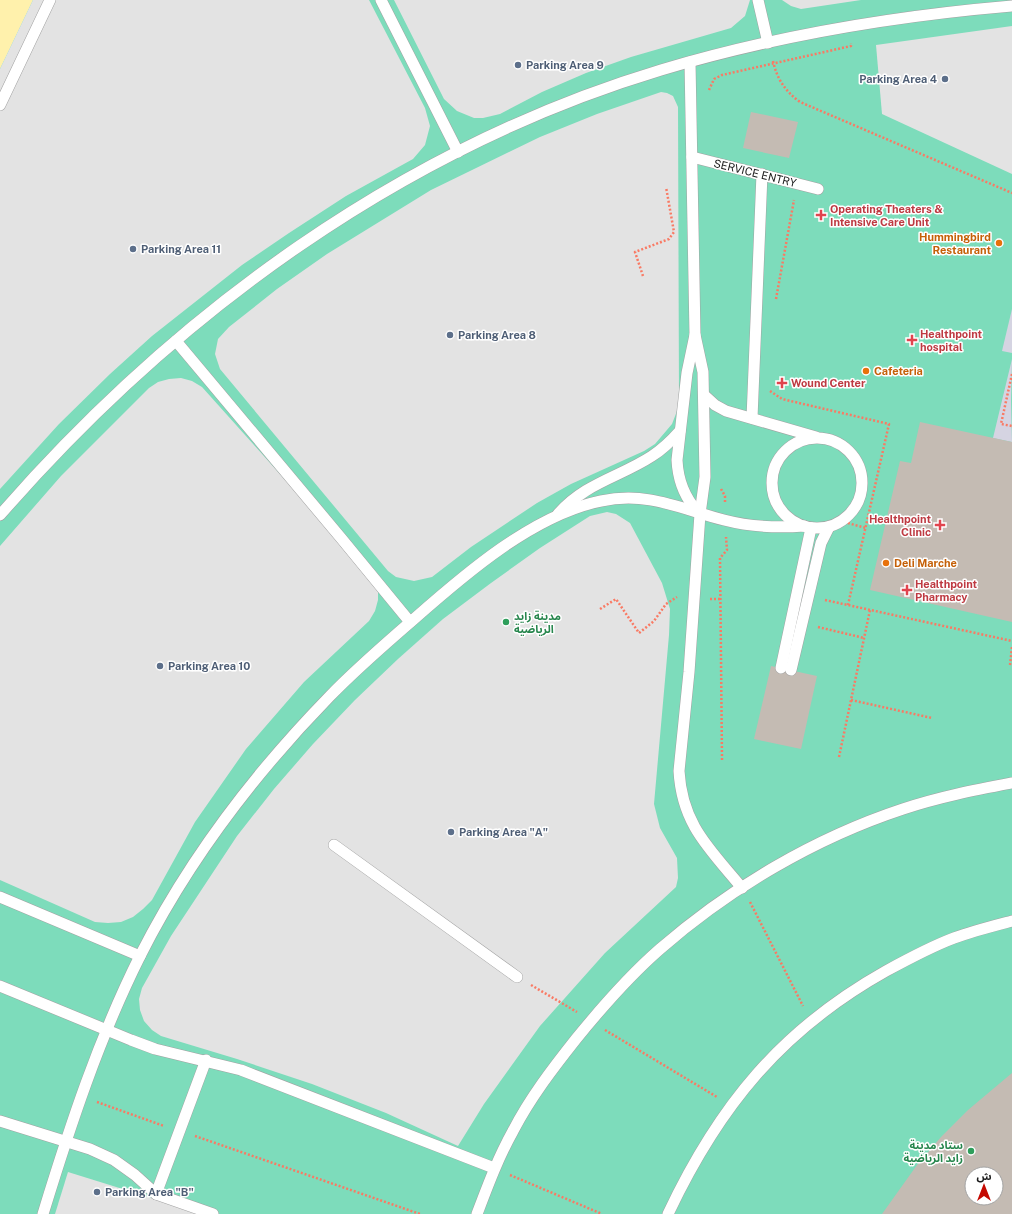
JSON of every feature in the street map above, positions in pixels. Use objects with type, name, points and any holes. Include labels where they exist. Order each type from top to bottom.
[{"type":"lane","points":[[0,105],[50,0]]},
{"type":"lane","points":[[381,0],[458,152]]},
{"type":"lane","points":[[758,0],[768,43]]},
{"type":"lane","points":[[0,515],[67,441],[139,373],[251,280],[324,228],[371,199],[458,152],[556,108],[608,88],[690,62],[768,43],[848,27],[907,18],[1012,6]]},
{"type":"lane","points":[[690,62],[695,335],[703,372],[705,464],[680,785],[687,812],[693,825],[742,888]]},
{"type":"lane","name":"SERVICE ENTRY","points":[[692,157],[818,188]]},
{"type":"lane","points":[[752,418],[762,174]]},
{"type":"lane","points":[[695,335],[687,373],[677,460],[680,482],[689,503],[700,514]]},
{"type":"lane","points":[[176,341],[410,622]]},
{"type":"lane","points":[[43,1214],[65,1141],[107,1030],[140,956],[195,863],[225,819],[258,776],[293,735],[369,658],[410,622],[477,566],[526,533],[557,515],[600,501],[620,498],[659,500],[726,521],[763,527],[829,526],[842,521],[852,512],[859,500],[862,487],[861,473],[856,460],[847,450],[836,442],[721,408],[704,395]]},
{"type":"lane","points":[[557,515],[566,504],[588,488],[652,456],[680,431]]},
{"type":"lane","points":[[808,527],[792,521],[782,512],[775,500],[772,487],[773,474],[777,462],[791,447],[809,439],[822,438]]},
{"type":"lane","points":[[808,527],[786,669],[821,543],[829,526]]},
{"type":"lane","points":[[478,1214],[494,1168],[513,1130],[535,1093],[560,1058],[622,986],[659,950],[699,917],[742,888],[794,858],[854,828],[910,807],[960,793],[1012,783]]},
{"type":"lane","points":[[334,845],[517,976]]},
{"type":"lane","points":[[0,897],[140,956]]},
{"type":"lane","points":[[668,1214],[702,1148],[730,1105],[772,1056],[811,1021],[863,984],[916,955],[953,938],[1012,920]]},
{"type":"lane","points":[[0,986],[155,1049],[206,1060],[242,1070],[494,1168]]},
{"type":"lane","points":[[156,1194],[206,1060]]},
{"type":"lane","points":[[0,1121],[90,1148],[114,1160],[156,1194],[213,1214]]},
{"type":"path","points":[[709,91],[711,83],[718,77],[773,62],[851,46],[848,27]]},
{"type":"path","points":[[768,43],[775,72],[785,89],[800,102],[1012,194]]},
{"type":"path","points":[[774,306],[797,183]]},
{"type":"path","points":[[643,276],[635,252],[669,239],[674,232],[666,187]]},
{"type":"path","points":[[1012,374],[1001,424],[1012,426]]},
{"type":"path","points":[[767,387],[771,392],[782,399],[889,424],[848,605]]},
{"type":"path","points":[[717,482],[725,496],[727,550],[720,558],[722,760]]},
{"type":"path","points":[[842,521],[866,528]]},
{"type":"path","points":[[600,609],[616,599],[639,632],[649,626],[666,604],[678,597],[720,599]]},
{"type":"path","points":[[822,607],[824,600],[1012,641]]},
{"type":"path","points":[[839,757],[870,610]]},
{"type":"path","points":[[819,621],[818,628],[864,638]]},
{"type":"path","points":[[1010,665],[1012,648]]},
{"type":"path","points":[[851,700],[932,718]]},
{"type":"path","points":[[742,888],[811,1021]]},
{"type":"path","points":[[517,976],[730,1105]]},
{"type":"path","points":[[82,1097],[420,1214]]},
{"type":"path","points":[[494,1168],[602,1214]]},
{"type":"sand","points":[[0,0],[33,0],[0,69]]},
{"type":"green space","name":"مدينة زايد الرياضية","points":[[33,0],[1012,0],[1012,1214],[0,1214],[0,69]]},
{"type":"shaded area","name":"Parking Area 11","points":[[33,0],[369,0],[425,108],[430,126],[425,145],[413,159],[346,196],[289,233],[242,265],[152,336],[110,374],[59,424],[0,489],[0,69]]},
{"type":"shaded area","name":"Parking Area 9","points":[[394,0],[750,0],[745,16],[731,28],[631,57],[586,73],[542,92],[500,114],[483,118],[474,118],[457,111],[444,99]]},
{"type":"shaded area","points":[[782,0],[861,0],[801,9],[791,6]]},
{"type":"shaded area","name":"Parking Area 4","points":[[1012,26],[1012,174],[882,114],[876,45]]},
{"type":"shaded area","name":"Parking Area 8","points":[[661,92],[673,96],[678,107],[679,397],[677,411],[672,424],[655,444],[644,451],[571,484],[537,503],[471,547],[432,577],[414,581],[396,577],[388,571],[220,369],[215,354],[218,339],[229,327],[277,289],[327,254],[431,190],[540,137],[597,114]]},
{"type":"shaded area","points":[[1012,309],[1012,353],[1002,351]]},
{"type":"shaded area","points":[[1012,359],[1011,401],[1012,442],[993,438]]},
{"type":"shaded area","name":"Parking Area 10","points":[[181,378],[192,381],[202,387],[373,578],[378,588],[378,600],[375,611],[369,621],[304,682],[246,749],[195,822],[152,900],[133,917],[121,922],[95,922],[0,880],[0,546],[61,476],[149,388],[158,382]]},
{"type":"shaded area","name":"Parking Area \"A\"","points":[[607,512],[616,514],[630,523],[662,583],[670,609],[654,804],[660,828],[677,858],[678,878],[676,887],[605,953],[540,1026],[484,1104],[458,1146],[386,1113],[312,1084],[161,1036],[152,1030],[144,1021],[140,1010],[139,999],[142,988],[171,936],[237,836],[274,789],[313,744],[355,700],[443,619],[540,548],[590,516]]},
{"type":"shaded area","name":"Parking Area \"B\"","points":[[68,1172],[203,1214],[55,1214]]},
{"type":"building","points":[[751,112],[798,122],[789,158],[743,148]]},
{"type":"building","points":[[920,422],[1012,442],[1012,622],[870,590],[900,461],[911,463]]},
{"type":"building","points":[[771,666],[817,676],[801,749],[754,739]]},
{"type":"building","name":"ستاد مدينة زايد الرياضية","points":[[1012,1073],[1012,1214],[882,1214],[917,1165],[941,1137],[968,1110]]},
{"type":"place","name":"Parking Area 9","points":[[518,65]]},
{"type":"place","name":"Parking Area 4","points":[[945,79]]},
{"type":"place","name":"Operating Theaters & Intensive Care Unit","points":[[821,215]]},
{"type":"place","name":"Hummingbird Restaurant","points":[[999,243]]},
{"type":"place","name":"Parking Area 11","points":[[133,249]]},
{"type":"place","name":"Parking Area 8","points":[[450,335]]},
{"type":"place","name":"Healthpoint hospital","points":[[912,340]]},
{"type":"place","name":"Cafeteria","points":[[866,371]]},
{"type":"place","name":"Wound Center","points":[[782,383]]},
{"type":"place","name":"Healthpoint Clinic","points":[[940,525]]},
{"type":"place","name":"Deli Marche","points":[[886,563]]},
{"type":"place","name":"Healthpoint Pharmacy","points":[[907,590]]},
{"type":"place","name":"مدينة زايد الرياضية","points":[[506,622]]},
{"type":"place","name":"Parking Area 10","points":[[160,666]]},
{"type":"place","name":"Parking Area \"A\"","points":[[451,832]]},
{"type":"place","name":"ستاد مدينة زايد الرياضية","points":[[971,1151]]},
{"type":"place","name":"Parking Area \"B\"","points":[[97,1192]]}]
